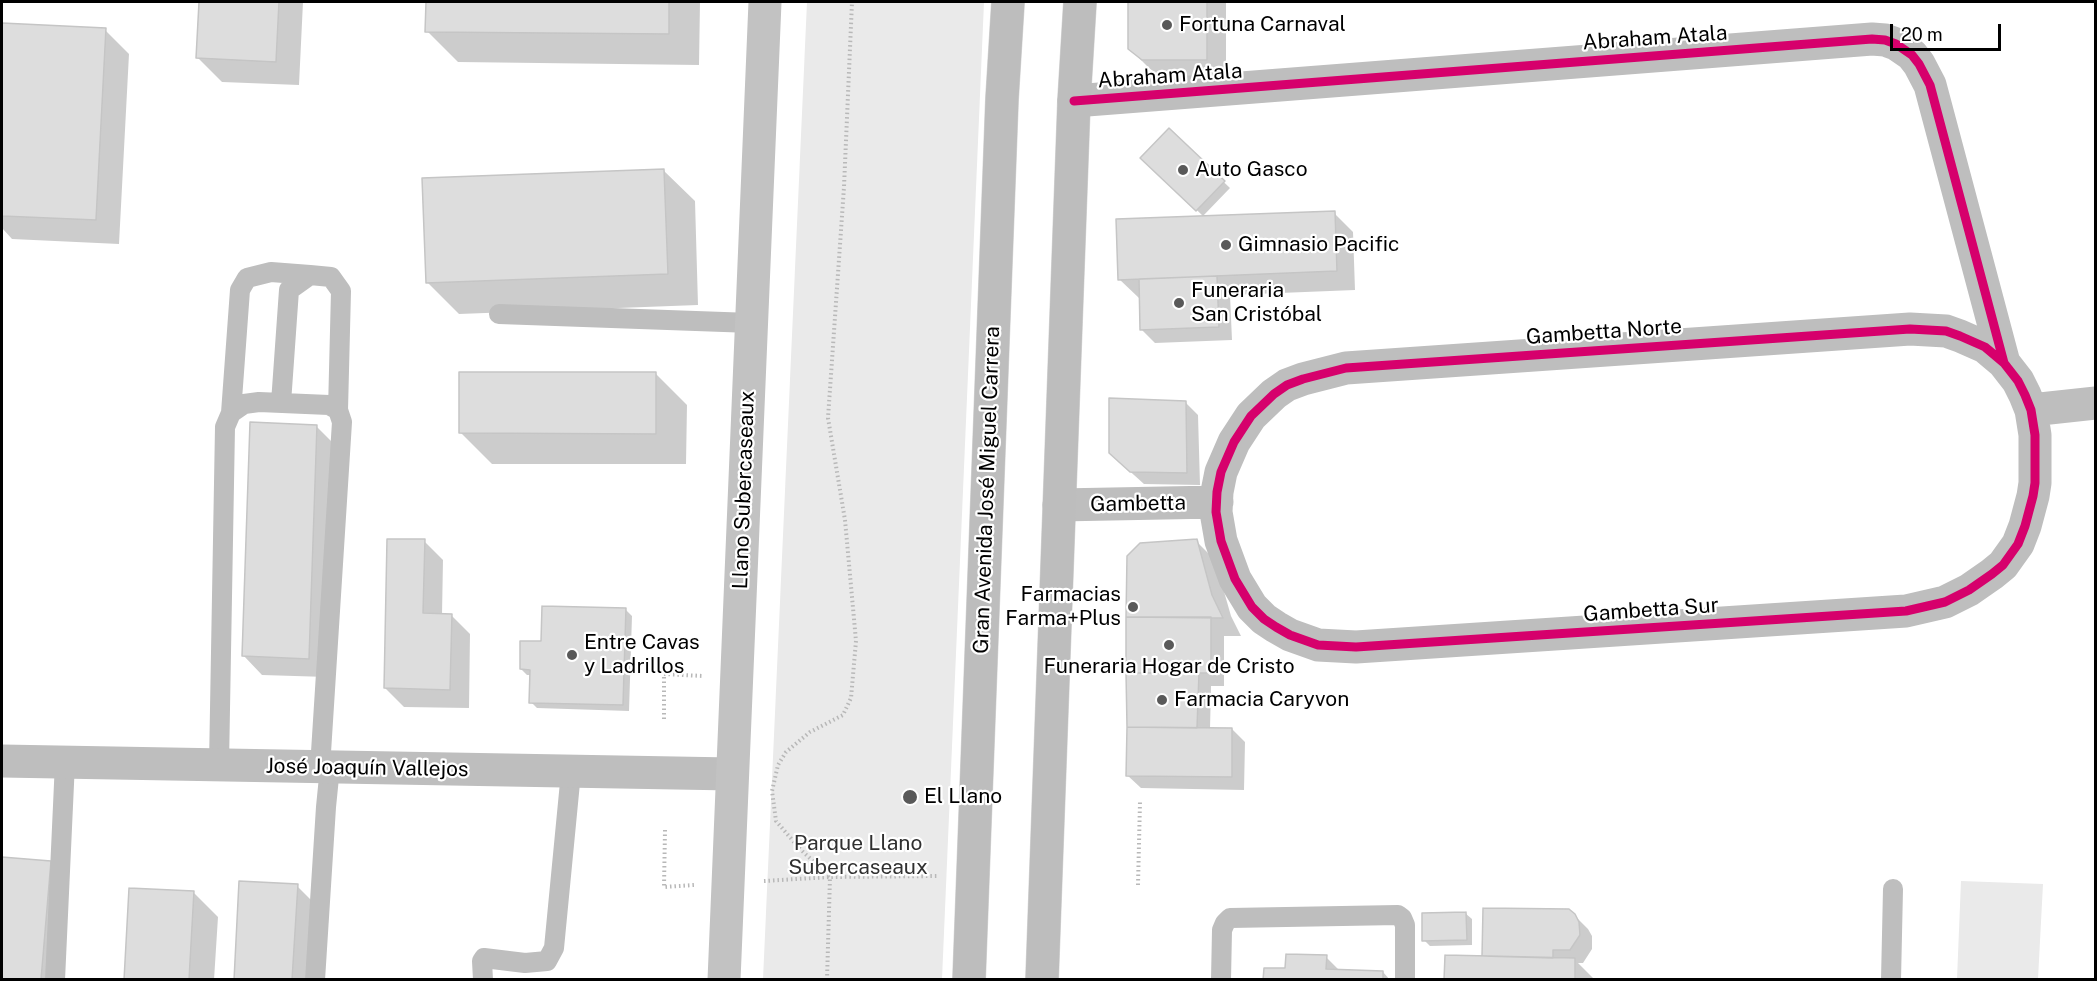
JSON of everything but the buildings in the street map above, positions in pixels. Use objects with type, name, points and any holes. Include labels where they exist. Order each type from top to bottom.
[{"type":"main road","name":"Gran Avenida José Miguel Carrera","points":[[969,980],[1002,99],[1008,2]]},
{"type":"main road","points":[[1042,980],[1074,101],[1080,2]]},
{"type":"street","name":"Llano Subercaseaux","points":[[724,980],[765,2]]},
{"type":"street","name":"Abraham Atala","points":[[1074,101],[1860,40],[1885,40],[1896,44],[1912,55],[1930,86],[2004,363]]},
{"type":"street","name":"Gambetta Norte","points":[[1217,501],[1221,472],[1226,458],[1251,416],[1287,385],[1303,378],[1346,368],[1910,329],[1946,331],[1985,347],[2004,363],[2018,381],[2031,410]]},
{"type":"street","points":[[2031,410],[2096,403]]},
{"type":"street","name":"Gambetta Sur","points":[[1217,501],[1221,541],[1235,579],[1252,607],[1276,627],[1290,635],[1318,645],[1356,647],[1906,611],[1945,602],[1969,590],[2002,565],[2018,544],[2030,509],[2035,483],[2035,435],[2031,410]]},
{"type":"street","name":"Gambetta","points":[[1059,505],[1217,501]]},
{"type":"street","name":"José Joaquín Vallejos","points":[[2,761],[732,774]]},
{"type":"lane","points":[[219,765],[225,428],[231,413],[240,290],[247,278],[271,272],[331,277],[341,291],[338,411],[342,422],[325,768],[326,807],[315,980]]},
{"type":"lane","points":[[281,403],[289,290],[310,275]]},
{"type":"lane","points":[[499,314],[752,323]]},
{"type":"lane","points":[[231,413],[244,404],[281,403],[329,405],[338,411]]},
{"type":"lane","points":[[55,980],[65,762]]},
{"type":"lane","points":[[483,980],[482,961],[484,958],[525,963],[547,961],[554,948],[571,772]]},
{"type":"lane","points":[[1891,980],[1893,889]]},
{"type":"lane","points":[[1221,980],[1222,930],[1230,918],[1398,915],[1405,925],[1405,980]]},
{"type":"path","points":[[827,980],[830,876],[800,849],[776,821],[772,791],[778,765],[786,752],[810,732],[843,715],[851,698],[856,641],[845,520],[828,418],[844,187],[852,2]]},
{"type":"path","points":[[664,674],[664,719]]},
{"type":"path","points":[[1138,885],[1140,802]]},
{"type":"path","points":[[665,830],[664,887],[830,876],[973,876]]},
{"type":"green space","name":"Parque Llano Subercaseaux","points":[[807,2],[984,2],[942,979],[763,979]]},
{"type":"green space","points":[[1961,881],[2043,884],[2038,979],[1957,979]]},
{"type":"cycle path","points":[[1074,101],[1872,39],[1885,40],[1896,44],[1912,55],[1930,85],[2004,363]]},
{"type":"cycle path","points":[[1910,329],[1946,331],[1960,336],[1985,347],[2004,363],[2018,381],[2025,395],[2031,410],[2035,435],[2033,496],[2018,544],[2003,565],[1992,574],[1969,590],[1945,602],[1906,611],[1356,647],[1318,645],[1290,635],[1276,627],[1252,607],[1235,579],[1221,541],[1216,512],[1217,492],[1221,472],[1234,442],[1251,416],[1274,394],[1287,385],[1303,379],[1346,368],[1910,329]]},
{"type":"place","name":"Fortuna Carnaval","points":[[1167,25]]},
{"type":"place","name":"Auto Gasco","points":[[1183,170]]},
{"type":"place","name":"Gimnasio Pacific","points":[[1226,245]]},
{"type":"place","name":"Funeraria San Cristóbal","points":[[1179,303]]},
{"type":"place","name":"Farmacias Farma+Plus","points":[[1133,607]]},
{"type":"place","name":"Funeraria Hogar de Cristo","points":[[1169,645]]},
{"type":"place","name":"Entre Cavas y Ladrillos","points":[[572,655]]},
{"type":"place","name":"Farmacia Caryvon","points":[[1162,700]]},
{"type":"place","name":"El Llano","points":[[910,797]]}]
